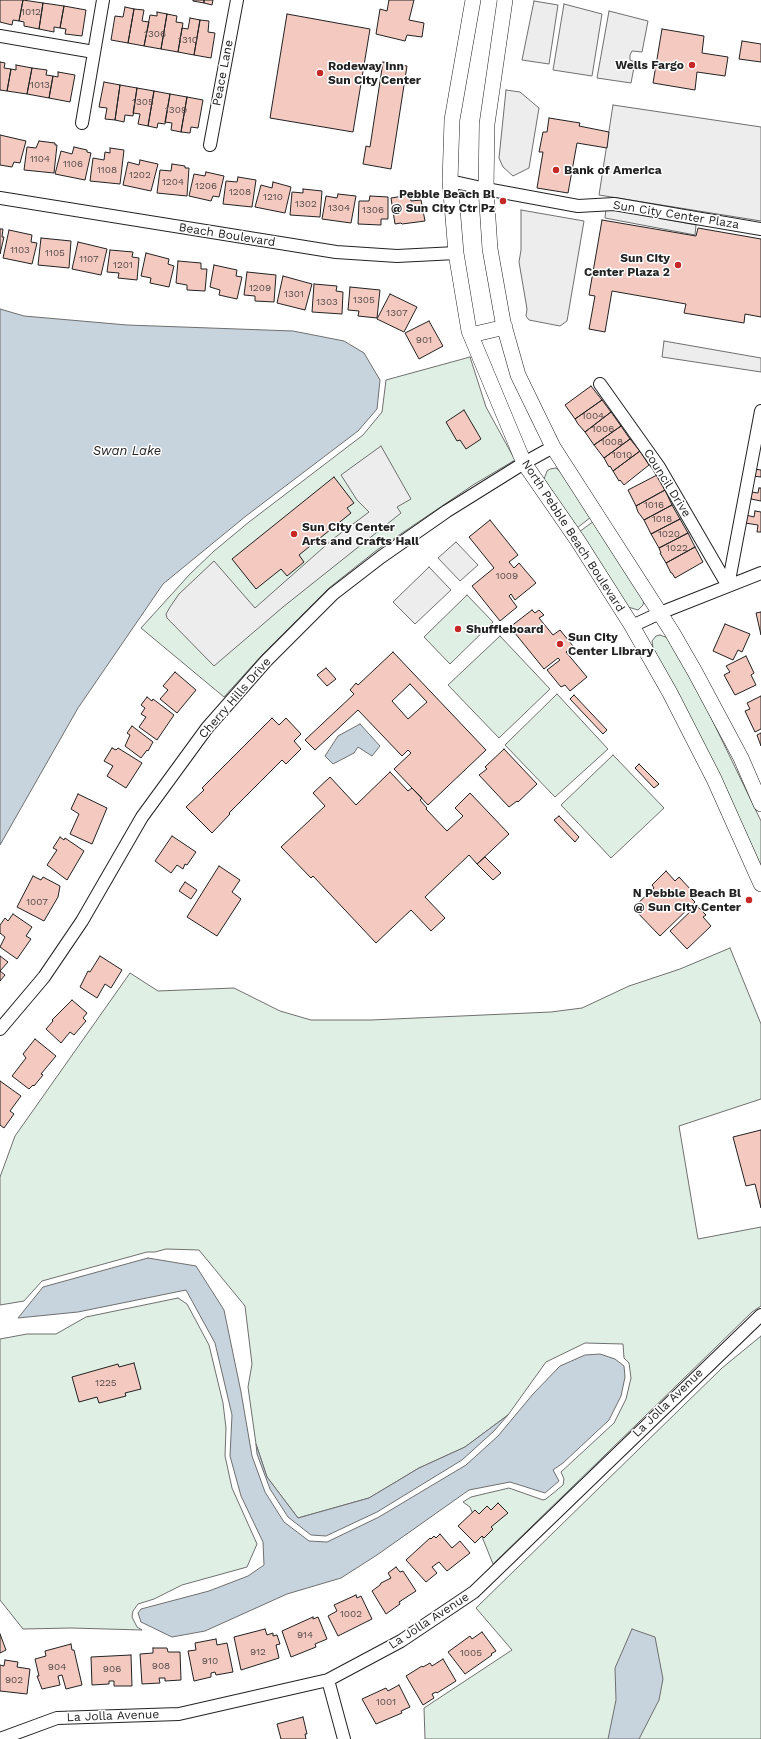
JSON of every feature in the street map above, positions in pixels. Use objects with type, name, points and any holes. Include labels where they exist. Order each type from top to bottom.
[{"type":"street","points":[[82,123],[103,0]]},
{"type":"street","name":"Peace Lane","points":[[210,145],[237,0]]},
{"type":"street","name":"North Pebble Beach Boulevard","points":[[473,0],[452,120],[450,180],[456,253],[471,334],[524,463],[578,541],[632,626],[694,739],[714,779],[761,884]]},
{"type":"street","points":[[506,0],[487,124],[486,189],[490,249],[504,328],[518,375],[553,447],[660,613],[694,672],[737,751],[761,804]]},
{"type":"street","points":[[0,36],[94,52]]},
{"type":"street","name":"Sun City Center Plaza","points":[[450,180],[486,189],[578,206],[614,204],[761,229]]},
{"type":"street","name":"Beach Boulevard","points":[[0,198],[336,252],[397,256],[456,253]]},
{"type":"street","points":[[471,334],[504,328]]},
{"type":"street","name":"Council Drive","points":[[600,384],[659,466],[728,586]]},
{"type":"street","points":[[728,586],[761,411]]},
{"type":"street","name":"Cherry Hills Drive","points":[[0,1029],[44,977],[82,921],[142,817],[207,728],[266,661],[333,594],[381,556],[447,511],[524,463],[553,447]]},
{"type":"street","points":[[632,626],[660,613],[761,573]]},
{"type":"street","name":"La Jolla Avenue","points":[[0,1739],[57,1718],[179,1714],[328,1680],[401,1641],[474,1592],[761,1314]]},
{"type":"street","points":[[328,1680],[344,1739]]},
{"type":"green space","points":[[470,357],[486,407],[515,460],[473,485],[377,550],[329,588],[262,655],[224,697],[141,628],[190,574],[214,551],[249,522],[363,435],[382,412],[386,380]]},
{"type":"green space","points":[[556,468],[561,472],[591,517],[577,528],[544,479],[547,471]]},
{"type":"green space","points":[[594,521],[644,600],[643,605],[638,610],[628,607],[579,532]]},
{"type":"green space","name":"Shuffleboard","points":[[467,595],[493,622],[450,664],[424,637]]},
{"type":"green space","points":[[660,635],[668,638],[705,705],[761,821],[761,866],[718,772],[653,648],[652,641],[656,636]]},
{"type":"green space","points":[[500,636],[550,689],[499,738],[448,685]]},
{"type":"green space","points":[[557,694],[608,749],[555,797],[505,745]]},
{"type":"green space","points":[[613,755],[664,808],[611,858],[561,805]]},
{"type":"green space","points":[[730,948],[761,1024],[761,1099],[679,1126],[698,1239],[761,1227],[761,1306],[752,1312],[493,1564],[470,1507],[463,1502],[471,1497],[509,1488],[543,1500],[563,1485],[564,1479],[561,1472],[614,1423],[626,1399],[631,1378],[629,1363],[624,1358],[623,1344],[585,1343],[546,1362],[508,1415],[465,1447],[419,1468],[369,1498],[298,1518],[267,1477],[256,1444],[248,1387],[252,1364],[245,1306],[199,1250],[166,1249],[155,1252],[147,1252],[42,1281],[24,1301],[0,1305],[0,1177],[15,1136],[130,973],[158,991],[234,988],[280,1011],[311,1020],[371,1020],[551,1012],[582,1008],[629,986],[680,969]]},
{"type":"green space","points":[[178,1298],[187,1304],[209,1345],[223,1403],[226,1428],[225,1456],[232,1488],[257,1544],[247,1567],[182,1585],[154,1599],[138,1604],[133,1611],[132,1617],[137,1627],[142,1630],[71,1628],[23,1629],[0,1600],[0,1339],[27,1334],[56,1334],[86,1317]]},
{"type":"green space","points":[[761,1336],[761,1739],[425,1739],[424,1708],[512,1650],[476,1608],[722,1368]]},
{"type":"shaded area","points":[[534,1],[558,5],[549,64],[522,60]]},
{"type":"shaded area","points":[[564,4],[602,14],[592,76],[553,70]]},
{"type":"shaded area","points":[[609,11],[648,21],[642,52],[632,51],[630,55],[630,60],[635,62],[631,83],[597,78]]},
{"type":"shaded area","points":[[506,90],[520,92],[539,108],[529,168],[513,176],[503,167],[499,158]]},
{"type":"shaded area","points":[[613,105],[761,127],[761,221],[599,195]]},
{"type":"shaded area","points":[[606,208],[696,225],[695,235],[605,218]]},
{"type":"shaded area","points":[[521,210],[584,221],[567,321],[560,326],[529,320],[526,316],[527,309],[519,262],[521,250]]},
{"type":"shaded area","points":[[664,341],[761,358],[761,372],[662,357]]},
{"type":"shaded area","points":[[381,446],[411,499],[397,507],[401,513],[283,607],[214,666],[167,618],[166,614],[179,594],[214,561],[255,608],[333,539],[369,512],[357,500],[341,475]]},
{"type":"shaded area","points":[[456,542],[478,565],[460,581],[438,558]]},
{"type":"shaded area","points":[[429,567],[451,590],[415,624],[393,602]]},
{"type":"water","name":"Swan Lake","points":[[0,309],[24,316],[127,325],[293,331],[344,341],[364,353],[380,380],[377,409],[358,431],[246,516],[163,584],[78,708],[0,845]]},
{"type":"water","points":[[360,724],[380,746],[372,756],[358,747],[354,753],[333,764],[325,756],[338,736]]},
{"type":"water","points":[[148,1258],[196,1266],[224,1310],[241,1392],[252,1456],[265,1492],[284,1522],[309,1541],[327,1542],[379,1517],[466,1465],[498,1436],[533,1394],[560,1366],[585,1355],[600,1354],[615,1359],[624,1366],[625,1377],[621,1396],[609,1420],[563,1463],[553,1470],[559,1481],[545,1493],[510,1482],[469,1490],[377,1555],[341,1578],[287,1594],[205,1631],[172,1637],[141,1622],[138,1613],[141,1609],[209,1591],[248,1576],[264,1565],[263,1542],[241,1496],[230,1456],[232,1415],[215,1343],[186,1290],[78,1312],[18,1318],[43,1287]]},
{"type":"water","points":[[508,1415],[494,1431],[462,1460],[377,1512],[326,1536],[311,1535],[288,1517],[270,1489],[257,1454],[256,1444],[267,1477],[298,1518],[369,1498],[419,1468],[465,1447]]},
{"type":"water","points":[[632,1629],[655,1637],[663,1679],[659,1700],[639,1739],[608,1739],[616,1700],[615,1668]]},
{"type":"building","points":[[0,0],[23,0],[19,21],[13,20],[12,25],[0,22]]},
{"type":"building","points":[[23,0],[43,3],[39,29],[24,26],[24,22],[19,21]]},
{"type":"building","points":[[204,0],[204,3],[193,1]]},
{"type":"building","points":[[204,0],[213,0],[212,5],[204,3]]},
{"type":"building","points":[[389,0],[414,0],[409,20],[424,23],[422,37],[407,35],[405,41],[376,34],[380,9],[387,11]]},
{"type":"building","points":[[43,3],[64,6],[60,28],[54,27],[54,32],[39,29]]},
{"type":"building","points":[[64,6],[86,10],[82,36],[65,34],[66,29],[60,28]]},
{"type":"building","points":[[125,7],[134,9],[128,43],[111,40],[115,16],[123,17]]},
{"type":"building","points":[[134,9],[144,10],[142,21],[149,22],[144,46],[128,43]]},
{"type":"building","points":[[157,12],[167,14],[161,49],[144,46],[150,15],[157,16]]},
{"type":"building","points":[[167,14],[177,16],[176,22],[183,23],[178,52],[161,49]]},
{"type":"building","name":"Rodeway Inn Sun City Center","points":[[287,14],[370,29],[353,132],[270,118]]},
{"type":"building","points":[[190,18],[200,20],[194,55],[178,52],[182,28],[188,29]]},
{"type":"building","points":[[200,20],[209,21],[208,32],[215,33],[211,58],[194,55]]},
{"type":"building","name":"Wells Fargo","points":[[662,29],[704,36],[702,53],[728,57],[725,76],[697,72],[695,90],[653,83]]},
{"type":"building","points":[[742,41],[761,44],[761,62],[739,59]]},
{"type":"building","points":[[0,62],[5,63],[4,68],[11,69],[7,91],[0,90]]},
{"type":"building","points":[[383,62],[407,66],[391,169],[363,164],[366,146],[370,147]]},
{"type":"building","points":[[16,65],[32,68],[27,94],[7,91],[11,69],[16,70]]},
{"type":"building","points":[[32,68],[47,70],[46,75],[53,76],[49,98],[27,94]]},
{"type":"building","points":[[58,72],[75,75],[70,102],[49,98],[53,76],[58,77]]},
{"type":"building","points":[[104,82],[120,85],[115,120],[105,119],[107,108],[99,107]]},
{"type":"building","points":[[120,85],[137,88],[133,116],[125,115],[124,122],[115,120]]},
{"type":"building","points":[[137,88],[154,91],[148,126],[138,124],[140,114],[133,113]]},
{"type":"building","points":[[154,91],[170,94],[165,124],[158,123],[157,128],[148,126]]},
{"type":"building","points":[[170,94],[187,97],[181,132],[171,130],[172,123],[165,122]]},
{"type":"building","points":[[187,97],[203,100],[198,128],[191,127],[190,133],[181,132]]},
{"type":"building","name":"Bank of America","points":[[549,118],[580,123],[579,126],[609,132],[607,148],[577,143],[568,193],[537,188],[543,152],[539,152],[543,132],[547,132]]},
{"type":"building","points":[[0,135],[26,141],[20,163],[14,162],[12,167],[0,165]]},
{"type":"building","points":[[39,141],[55,143],[55,145],[57,145],[54,173],[24,170],[27,147],[36,148]]},
{"type":"building","points":[[74,147],[87,150],[87,152],[91,153],[85,180],[55,174],[61,151],[72,154]]},
{"type":"building","points":[[110,148],[124,150],[120,184],[90,181],[93,158],[104,160],[105,152],[110,153]]},
{"type":"building","points":[[140,160],[158,164],[151,191],[123,185],[128,162],[139,165]]},
{"type":"building","points":[[172,164],[189,168],[187,196],[157,193],[160,170],[171,171]]},
{"type":"building","points":[[206,172],[224,176],[219,197],[213,196],[211,201],[189,196],[194,174],[205,176]]},
{"type":"building","points":[[238,177],[256,180],[252,207],[223,204],[226,181],[237,182]]},
{"type":"building","points":[[273,182],[291,187],[285,213],[255,207],[261,185],[272,188]]},
{"type":"building","points":[[303,189],[322,191],[320,217],[290,215],[292,192],[303,193]]},
{"type":"building","points":[[338,194],[356,196],[351,223],[322,219],[326,196],[337,198]]},
{"type":"building","points":[[410,195],[411,201],[421,200],[425,221],[395,224],[391,198]]},
{"type":"building","points":[[370,196],[388,197],[388,219],[381,219],[381,225],[358,224],[359,201],[369,201]]},
{"type":"building","name":"Sun City Center Plaza 2","points":[[602,220],[696,236],[698,228],[761,239],[761,317],[745,314],[744,323],[684,313],[686,304],[612,291],[605,332],[589,329],[595,296],[589,295]]},
{"type":"building","points":[[0,229],[3,229],[2,237],[4,237],[0,254]]},
{"type":"building","points":[[9,230],[32,235],[31,242],[37,243],[32,264],[3,258]]},
{"type":"building","points":[[41,238],[71,241],[69,268],[38,265]]},
{"type":"building","points":[[78,242],[107,249],[101,275],[72,269]]},
{"type":"building","points":[[110,250],[133,252],[132,257],[139,258],[137,280],[118,278],[119,273],[107,272]]},
{"type":"building","points":[[146,253],[169,259],[168,264],[174,266],[169,287],[150,283],[151,278],[141,276]]},
{"type":"building","points":[[178,261],[201,263],[201,269],[207,269],[205,291],[187,290],[187,285],[176,283]]},
{"type":"building","points":[[214,265],[237,270],[236,276],[242,277],[237,299],[219,295],[220,290],[210,287]]},
{"type":"building","points":[[247,272],[276,275],[274,302],[255,301],[255,296],[244,295]]},
{"type":"building","points":[[283,276],[312,284],[305,310],[277,303]]},
{"type":"building","points":[[314,284],[337,286],[336,291],[343,292],[342,314],[312,312]]},
{"type":"building","points":[[350,287],[380,290],[377,318],[358,316],[359,311],[348,310]]},
{"type":"building","points":[[390,294],[417,307],[404,332],[377,319]]},
{"type":"building","points":[[429,321],[443,346],[419,359],[405,333]]},
{"type":"building","points":[[591,386],[602,400],[575,419],[565,405]]},
{"type":"building","points":[[602,400],[611,412],[585,432],[575,419]]},
{"type":"building","points":[[464,410],[481,439],[466,449],[460,440],[457,441],[446,422]]},
{"type":"building","points":[[611,412],[621,426],[594,445],[585,432]]},
{"type":"building","points":[[621,426],[630,439],[604,458],[594,445]]},
{"type":"building","points":[[630,439],[640,451],[613,471],[604,458]]},
{"type":"building","points":[[640,451],[649,465],[624,485],[620,480],[619,481],[613,471]]},
{"type":"building","points":[[754,469],[761,470],[761,477],[753,476]]},
{"type":"building","points":[[657,475],[665,490],[636,506],[628,490]]},
{"type":"building","name":"Sun City Center Arts and Crafts Hall","points":[[334,477],[354,503],[347,508],[351,513],[299,555],[304,562],[287,576],[281,569],[256,589],[232,559]]},
{"type":"building","points":[[759,488],[761,488],[761,501],[751,499],[752,492],[758,493]]},
{"type":"building","points":[[665,490],[672,505],[644,520],[638,512],[636,506]]},
{"type":"building","points":[[672,505],[680,519],[651,534],[644,520]]},
{"type":"building","points":[[755,511],[761,512],[761,532],[757,532],[758,525],[745,523],[746,515],[754,517]]},
{"type":"building","points":[[680,519],[688,533],[659,548],[651,534]]},
{"type":"building","points":[[490,520],[518,555],[509,562],[514,568],[519,563],[536,583],[515,600],[511,594],[509,596],[517,607],[500,621],[472,586],[494,568],[469,537]]},
{"type":"building","points":[[688,533],[695,547],[666,563],[660,553],[659,548]]},
{"type":"building","points":[[695,547],[703,562],[675,578],[666,563]]},
{"type":"building","points":[[532,610],[535,613],[539,610],[544,615],[539,618],[553,635],[560,630],[573,646],[566,652],[587,677],[570,691],[565,685],[561,687],[547,670],[560,660],[558,658],[544,669],[510,627]]},
{"type":"building","points":[[761,612],[761,635],[756,613]]},
{"type":"building","points":[[725,624],[750,634],[742,652],[738,650],[733,660],[713,651]]},
{"type":"building","points":[[393,652],[486,750],[428,805],[394,769],[411,753],[408,750],[402,756],[358,710],[315,750],[305,740],[354,694],[350,690],[356,683],[358,685]],"holes":[[[410,684],[427,702],[408,719],[392,701]]]},
{"type":"building","points":[[746,656],[754,673],[751,675],[756,685],[735,695],[724,675],[730,672],[726,666]]},
{"type":"building","points":[[326,668],[336,679],[327,686],[317,675]]},
{"type":"building","points":[[175,672],[196,690],[177,713],[160,699],[168,690],[163,686]]},
{"type":"building","points":[[574,695],[607,730],[603,734],[570,699]]},
{"type":"building","points":[[761,696],[761,729],[755,732],[745,711],[750,709],[747,703]]},
{"type":"building","points":[[147,697],[152,701],[153,699],[174,715],[157,740],[139,727],[146,717],[141,714],[145,708],[141,705]]},
{"type":"building","points":[[272,718],[279,725],[286,718],[301,734],[294,741],[301,749],[286,764],[282,760],[229,813],[230,814],[212,833],[186,807],[204,790],[202,788]]},
{"type":"building","points":[[132,726],[153,742],[148,751],[147,750],[141,758],[125,746],[130,735],[127,733]]},
{"type":"building","points":[[761,733],[761,746],[757,735]]},
{"type":"building","points":[[112,748],[116,750],[118,748],[142,763],[126,788],[107,776],[113,766],[104,761]]},
{"type":"building","points":[[504,749],[537,784],[518,802],[517,801],[509,807],[479,775],[487,769],[485,767]]},
{"type":"building","points":[[639,764],[659,784],[654,788],[635,768]]},
{"type":"building","points":[[390,772],[408,791],[412,788],[422,798],[420,800],[427,808],[426,809],[447,831],[463,816],[455,808],[470,793],[509,834],[477,864],[469,855],[425,897],[445,918],[431,931],[411,910],[376,943],[313,876],[311,878],[281,847],[325,806],[313,793],[330,777],[356,805]]},
{"type":"building","points":[[78,794],[107,808],[92,844],[70,834],[79,814],[71,809]]},
{"type":"building","points":[[559,816],[579,837],[575,842],[554,820]]},
{"type":"building","points":[[172,836],[196,852],[187,865],[185,864],[183,869],[177,865],[171,873],[155,861]]},
{"type":"building","points":[[60,837],[64,840],[65,838],[84,851],[67,880],[47,865],[57,850],[53,848]]},
{"type":"building","points":[[485,857],[501,873],[493,880],[477,864]]},
{"type":"building","points":[[219,866],[240,880],[232,892],[241,899],[217,936],[187,917]]},
{"type":"building","points":[[666,871],[675,881],[679,877],[693,892],[689,896],[695,902],[660,936],[633,908],[654,888],[652,885]]},
{"type":"building","points":[[33,876],[41,880],[43,877],[60,886],[58,897],[44,921],[17,907]]},
{"type":"building","points":[[185,882],[197,890],[191,899],[179,891]]},
{"type":"building","points":[[698,907],[706,915],[703,917],[711,926],[687,949],[670,931],[694,908],[695,909]]},
{"type":"building","points":[[13,914],[32,927],[26,936],[31,939],[17,959],[0,947],[5,937],[0,933],[0,925],[5,918],[8,921]]},
{"type":"building","points":[[0,956],[8,962],[0,971]]},
{"type":"building","points":[[100,956],[122,970],[111,988],[105,984],[97,998],[80,987],[88,971],[90,972]]},
{"type":"building","points":[[0,971],[5,975],[0,981]]},
{"type":"building","points":[[72,1000],[87,1013],[83,1018],[86,1021],[74,1035],[70,1032],[61,1043],[46,1029],[53,1021],[52,1020]]},
{"type":"building","points":[[35,1039],[56,1056],[41,1074],[43,1075],[34,1086],[33,1085],[29,1089],[12,1076],[26,1058],[23,1054]]},
{"type":"building","points":[[0,1081],[21,1096],[10,1111],[14,1114],[4,1128],[0,1125]]},
{"type":"building","points":[[761,1130],[761,1208],[755,1184],[746,1186],[733,1137]]},
{"type":"building","points":[[134,1363],[141,1389],[125,1393],[126,1396],[99,1403],[97,1397],[79,1402],[72,1377],[118,1364],[119,1367]]},
{"type":"building","points":[[498,1503],[508,1513],[491,1527],[493,1529],[484,1538],[482,1536],[475,1543],[458,1526],[475,1510],[479,1514],[487,1506],[491,1510]]},
{"type":"building","points":[[440,1534],[452,1548],[460,1541],[470,1553],[447,1571],[439,1562],[432,1567],[437,1573],[426,1582],[406,1560],[430,1538],[431,1539],[434,1536],[436,1538]]},
{"type":"building","points":[[396,1567],[400,1572],[403,1571],[416,1591],[399,1602],[400,1604],[386,1614],[372,1591],[381,1583],[391,1578],[388,1573]]},
{"type":"building","points":[[356,1595],[357,1598],[361,1596],[372,1619],[338,1636],[328,1616],[337,1611],[334,1605]]},
{"type":"building","points":[[313,1617],[313,1619],[318,1617],[327,1639],[315,1644],[316,1647],[291,1657],[282,1631]]},
{"type":"building","points":[[265,1629],[267,1635],[273,1633],[273,1636],[277,1635],[280,1644],[276,1645],[279,1658],[241,1670],[234,1637]]},
{"type":"building","points":[[482,1632],[496,1651],[465,1674],[448,1652],[470,1636],[472,1639]]},
{"type":"building","points":[[0,1634],[6,1650],[0,1653]]},
{"type":"building","points":[[216,1639],[217,1645],[227,1643],[233,1672],[216,1675],[215,1672],[211,1673],[211,1677],[194,1681],[188,1651],[196,1650],[195,1643]]},
{"type":"building","points":[[71,1644],[72,1650],[74,1650],[82,1685],[66,1689],[62,1675],[58,1676],[60,1685],[42,1689],[37,1676],[39,1676],[35,1659],[46,1656],[45,1651]]},
{"type":"building","points":[[153,1648],[167,1648],[168,1652],[180,1652],[181,1680],[165,1681],[165,1678],[159,1678],[160,1683],[142,1684],[140,1654],[153,1653]]},
{"type":"building","points":[[131,1655],[132,1686],[114,1686],[114,1681],[109,1681],[109,1684],[92,1685],[91,1657]]},
{"type":"building","points":[[443,1659],[456,1681],[437,1693],[432,1694],[434,1698],[423,1705],[406,1676],[422,1666],[423,1667],[430,1663],[432,1666]]},
{"type":"building","points":[[5,1660],[18,1662],[17,1667],[30,1669],[27,1694],[0,1691],[0,1665],[4,1666]]},
{"type":"building","points":[[399,1685],[410,1707],[401,1711],[402,1713],[376,1724],[362,1699],[386,1688],[388,1691]]},
{"type":"building","points":[[303,1717],[307,1734],[305,1734],[306,1739],[281,1739],[277,1724]]},
{"type":"place","name":"Wells Fargo","points":[[692,65]]},
{"type":"place","name":"Rodeway Inn Sun City Center","points":[[320,73]]},
{"type":"place","name":"Bank of America","points":[[556,170]]},
{"type":"place","name":"Pebble Beach Bl @ Sun City Ctr Pz","points":[[503,201]]},
{"type":"place","name":"Sun City Center Plaza 2","points":[[678,265]]},
{"type":"place","name":"Sun City Center Arts and Crafts Hall","points":[[294,534]]},
{"type":"place","name":"Shuffleboard","points":[[458,629]]},
{"type":"place","name":"Sun City Center Library","points":[[560,644]]},
{"type":"place","name":"N Pebble Beach Bl @ Sun City Center","points":[[749,900]]}]
